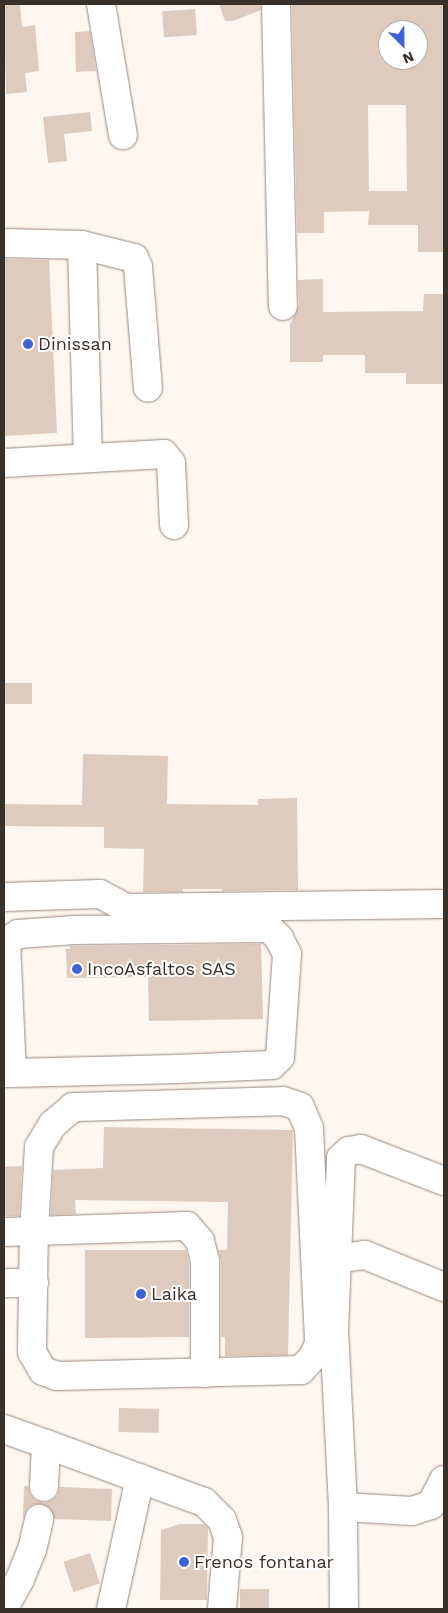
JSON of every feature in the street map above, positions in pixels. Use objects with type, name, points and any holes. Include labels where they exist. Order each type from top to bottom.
[{"type":"street","points":[[101,4],[123,135]]},
{"type":"street","points":[[276,4],[283,306]]},
{"type":"street","points":[[4,244],[82,245],[134,258],[136,262],[148,388]]},
{"type":"street","points":[[82,245],[88,457]]},
{"type":"street","points":[[4,463],[164,454],[171,462],[174,525]]},
{"type":"street","points":[[4,897],[100,894],[126,908],[444,904]]},
{"type":"street","points":[[269,928],[279,938],[286,954],[280,1057],[272,1065],[8,1073],[6,942],[18,934],[74,930],[269,928]]},
{"type":"street","points":[[284,1101],[300,1107],[309,1128],[319,1344],[313,1357],[301,1370],[57,1376],[43,1371],[32,1352],[34,1232],[38,1147],[53,1124],[73,1107],[284,1101]]},
{"type":"street","points":[[344,1609],[343,1507],[334,1332],[340,1166],[344,1153],[361,1149],[444,1180]]},
{"type":"street","points":[[4,1232],[187,1226],[200,1241],[205,1261],[205,1373]]},
{"type":"street","points":[[336,1259],[365,1255],[444,1287]]},
{"type":"street","points":[[4,1283],[34,1283]]},
{"type":"street","points":[[4,1429],[204,1502],[222,1520],[228,1537],[222,1609]]},
{"type":"street","points":[[44,1487],[46,1444]]},
{"type":"street","points":[[111,1609],[140,1478]]},
{"type":"street","points":[[343,1507],[412,1511],[431,1505],[444,1480]]},
{"type":"street","points":[[16,1609],[4,1608],[20,1580],[29,1557],[39,1519]]},
{"type":"building","points":[[4,4],[20,4],[22,27],[35,25],[39,71],[25,73],[27,92],[6,94]]},
{"type":"building","points":[[219,4],[260,4],[261,10],[233,21],[225,21]]},
{"type":"building","points":[[292,4],[444,4],[444,252],[418,252],[418,225],[368,225],[369,211],[324,212],[324,233],[297,233]],"holes":[[[368,105],[406,105],[407,191],[369,191]]]},
{"type":"building","points":[[195,9],[197,35],[164,37],[162,11]]},
{"type":"building","points":[[90,31],[96,71],[76,72],[75,32]]},
{"type":"building","points":[[90,112],[92,131],[64,134],[67,161],[48,163],[43,117]]},
{"type":"building","name":"Dinissan","points":[[4,259],[49,260],[57,433],[4,436]]},
{"type":"building","points":[[323,279],[323,312],[423,311],[424,294],[444,294],[444,384],[406,384],[406,373],[365,373],[365,355],[323,355],[323,362],[290,362],[290,324],[299,306],[298,280]]},
{"type":"building","points":[[4,683],[32,683],[32,704],[4,704]]},
{"type":"building","points":[[83,754],[168,756],[167,804],[258,805],[258,799],[297,798],[298,890],[222,891],[222,889],[183,889],[183,892],[143,892],[144,849],[104,848],[104,827],[4,826],[4,804],[82,805]]},
{"type":"building","points":[[261,944],[263,1019],[149,1021],[148,977],[67,978],[66,949],[70,949],[70,946]]},
{"type":"building","points":[[104,1127],[293,1130],[288,1355],[225,1356],[225,1337],[221,1337],[221,1261],[218,1250],[227,1250],[228,1202],[75,1200],[76,1214],[51,1215],[53,1170],[103,1168]]},
{"type":"building","points":[[22,1166],[19,1216],[4,1216],[4,1167]]},
{"type":"building","name":"Laika","points":[[85,1250],[186,1250],[189,1263],[189,1337],[85,1338]]},
{"type":"building","points":[[119,1408],[159,1409],[159,1433],[119,1432]]},
{"type":"building","points":[[24,1486],[28,1486],[30,1494],[35,1500],[44,1503],[51,1501],[57,1496],[60,1487],[112,1489],[111,1521],[54,1519],[50,1508],[42,1504],[34,1504],[28,1508],[23,1518]]},
{"type":"building","name":"Frenos fontanar","points":[[180,1524],[204,1524],[208,1528],[207,1600],[160,1600],[161,1530]]},
{"type":"building","points":[[90,1553],[100,1583],[73,1592],[63,1562]]},
{"type":"building","points":[[240,1589],[269,1589],[269,1609],[240,1609]]},
{"type":"place","name":"Dinissan","points":[[28,344]]},
{"type":"place","name":"IncoAsfaltos SAS","points":[[77,969]]},
{"type":"place","name":"Laika","points":[[141,1294]]},
{"type":"place","name":"Frenos fontanar","points":[[184,1562]]}]
